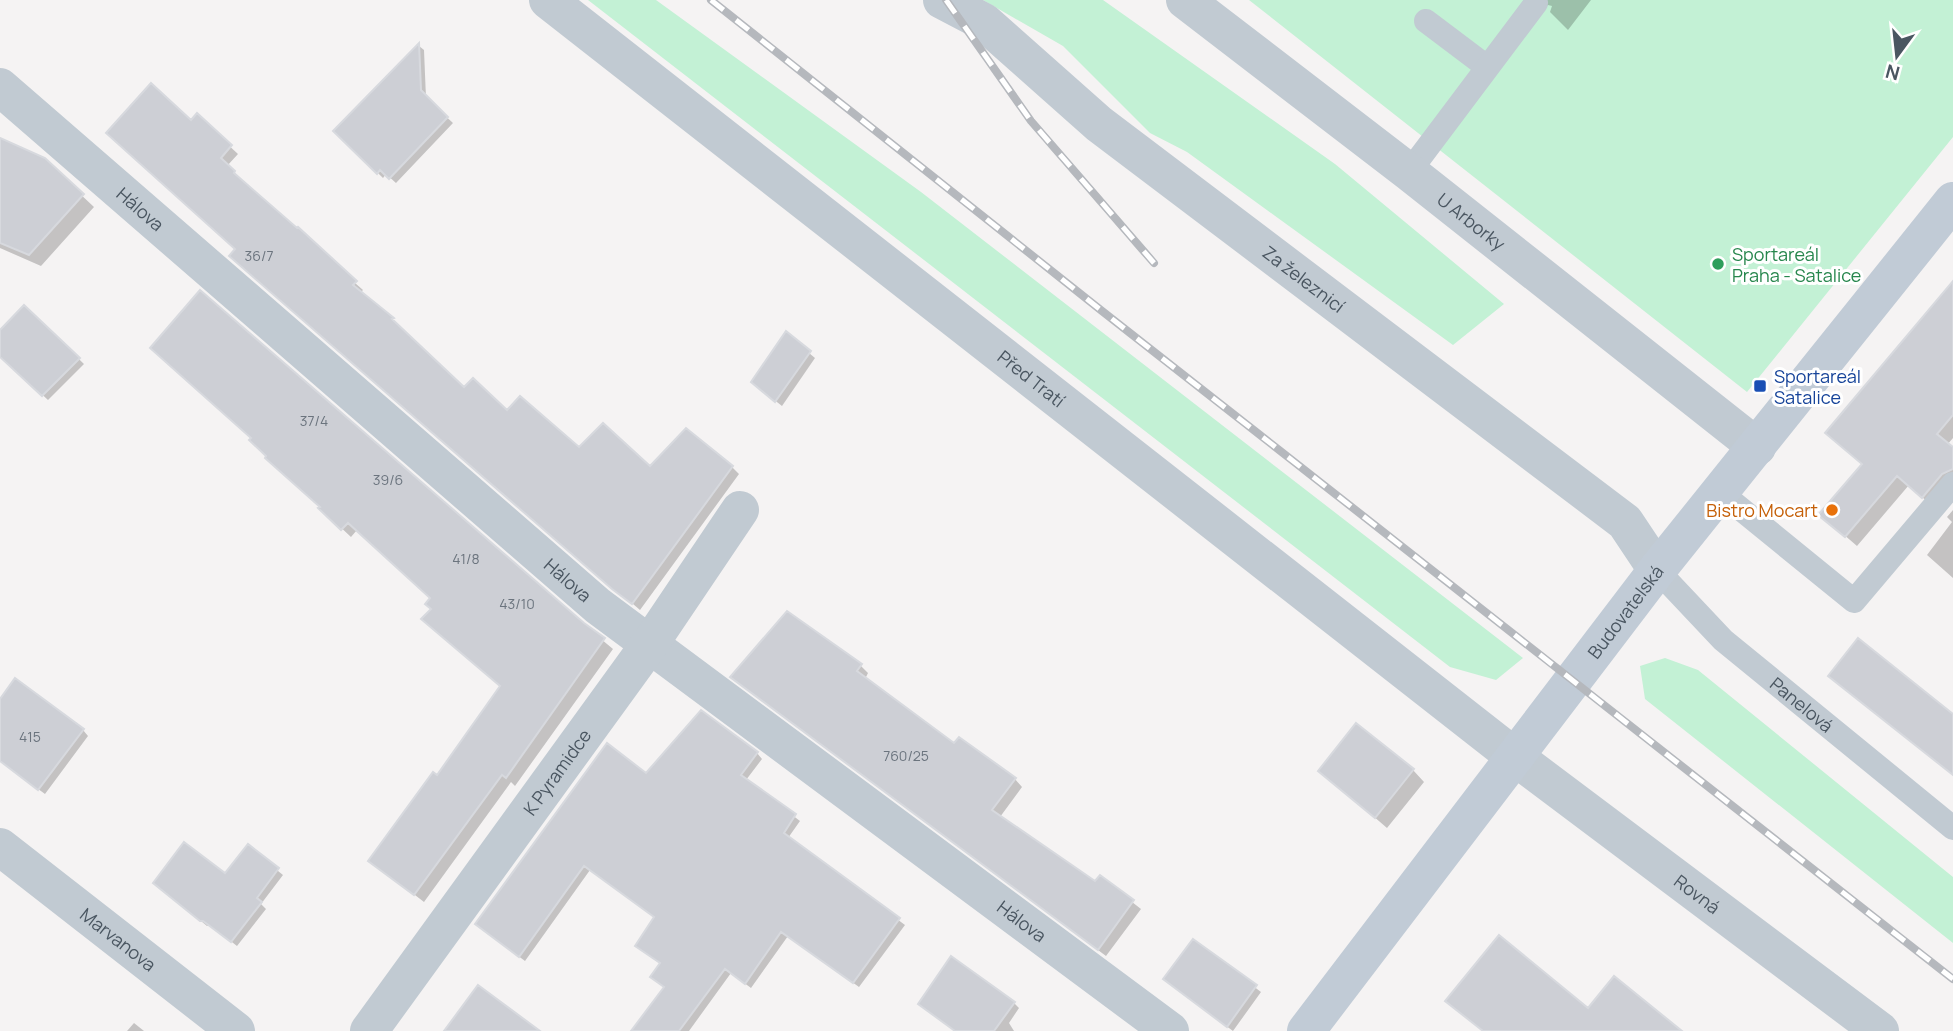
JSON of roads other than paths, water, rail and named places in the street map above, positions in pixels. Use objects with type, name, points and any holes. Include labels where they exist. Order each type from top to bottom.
[{"type":"street","name":"Před Tratí","points":[[548,0],[1515,757]]},
{"type":"street","name":"Za železnicí","points":[[942,0],[984,22],[1098,124],[1625,522],[1657,570]]},
{"type":"street","name":"U Arborky","points":[[1185,0],[1757,446]]},
{"type":"street","name":"Hálova","points":[[0,87],[598,606],[1171,1031]]},
{"type":"street","name":"Budovatelská","points":[[1307,1031],[1657,570],[1953,201]]},
{"type":"street","name":"K Pyramidce","points":[[369,1031],[649,645],[740,510]]},
{"type":"street","name":"Rovná","points":[[1515,757],[1880,1031]]},
{"type":"street","name":"Marvanova","points":[[0,847],[236,1031]]},
{"type":"lane","points":[[1409,172],[1536,3]]},
{"type":"lane","points":[[1426,21],[1488,67]]},
{"type":"lane","points":[[1720,492],[1854,601],[1953,484]]},
{"type":"lane","name":"Panelová","points":[[1657,570],[1723,640],[1953,828]]},
{"type":"railway","points":[[711,0],[1102,311],[1953,979]]},
{"type":"railway","points":[[946,0],[1031,121],[1154,263]]},
{"type":"place","name":"Sportareál Praha - Satalice","points":[[1718,264]]},
{"type":"place","name":"Sportareál Satalice","points":[[1760,386]]},
{"type":"place","name":"Bistro Mocart","points":[[1832,510]]}]
